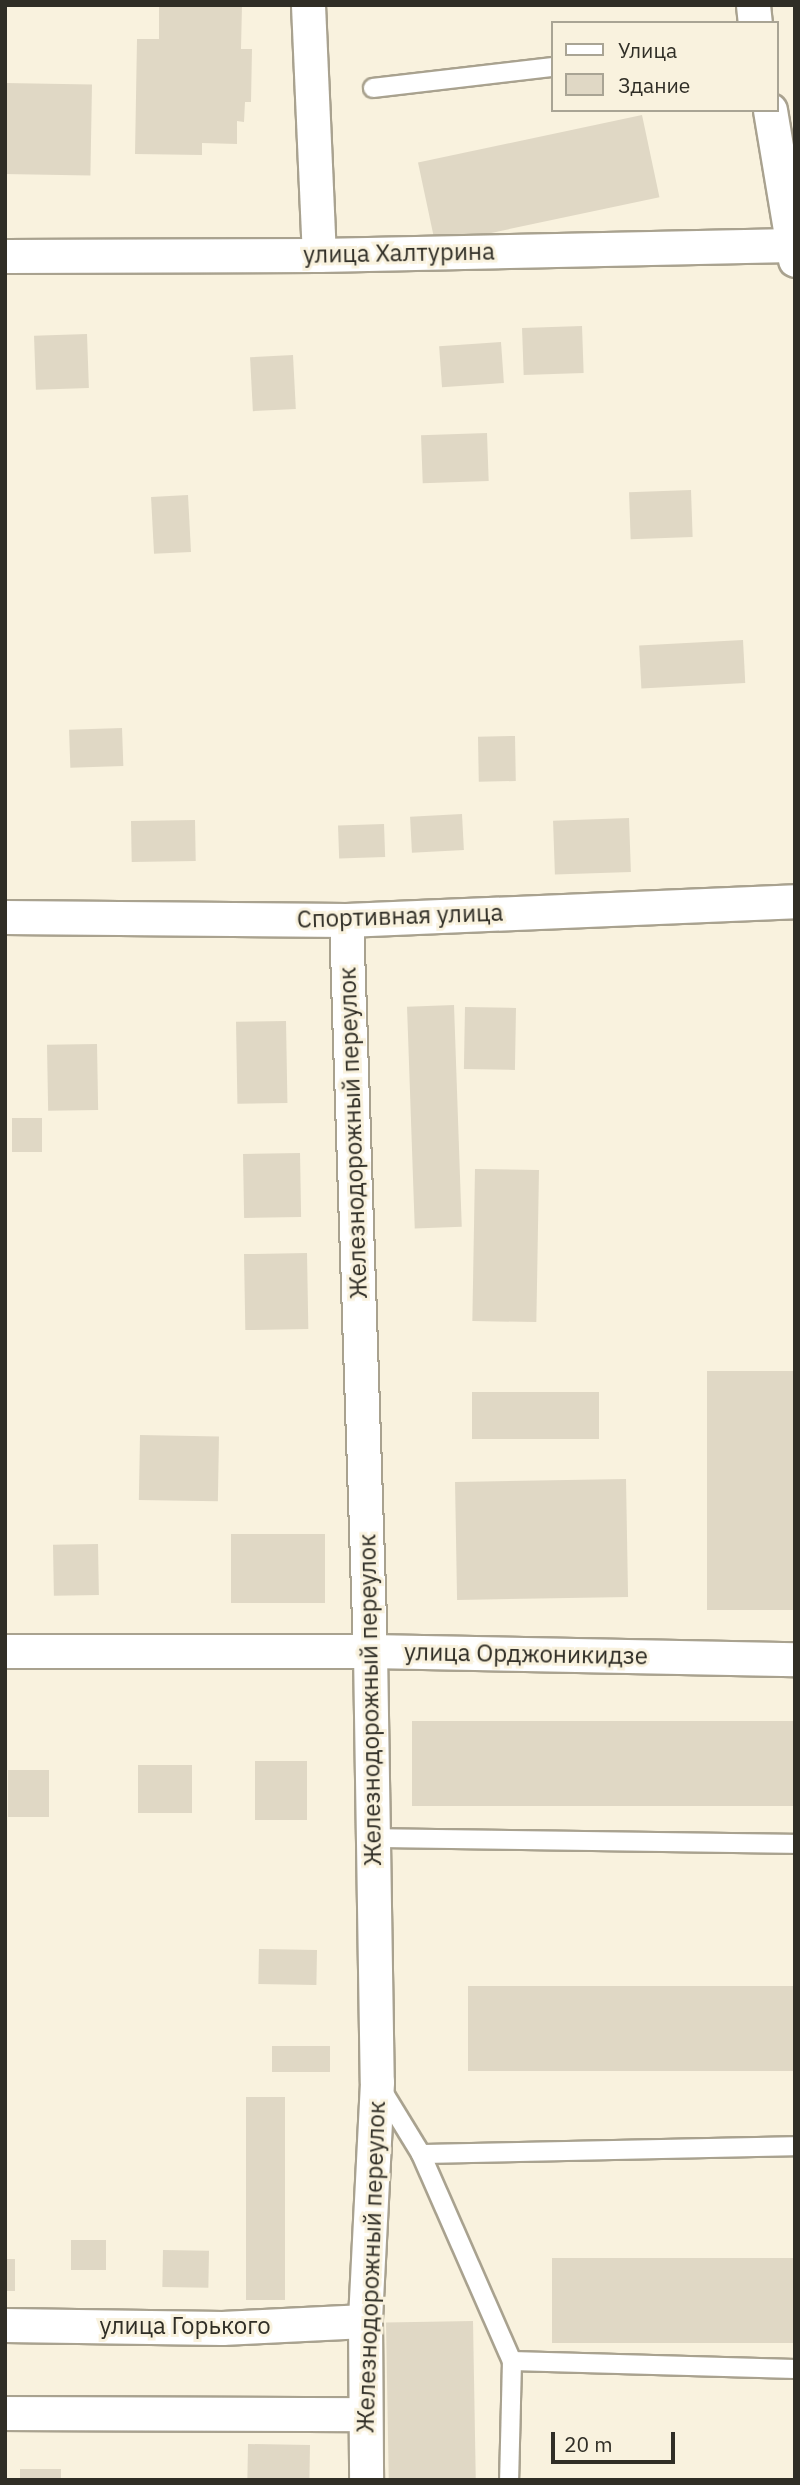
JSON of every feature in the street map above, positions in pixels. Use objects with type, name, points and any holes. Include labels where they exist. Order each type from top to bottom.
[{"type":"street","points":[[308,5],[319,255]]},
{"type":"street","points":[[770,112],[794,252]]},
{"type":"street","name":"улица Халтурина","points":[[5,256],[794,252]]},
{"type":"street","name":"Спортивная улица","points":[[5,917],[346,920],[795,901]]},
{"type":"street","name":"Железнодорожный переулок","points":[[346,920],[370,1651],[377,2082],[365,2321],[366,2480]]},
{"type":"street","name":"улица Орджоникидзе","points":[[5,1651],[370,1651],[795,1659]]},
{"type":"street","name":"улица Горького","points":[[5,2325],[222,2328],[365,2321]]},
{"type":"street","points":[[5,2413],[365,2414]]},
{"type":"lane","points":[[373,88],[552,67]]},
{"type":"lane","points":[[372,1838],[795,1844]]},
{"type":"lane","points":[[377,2082],[421,2154],[512,2361],[509,2480]]},
{"type":"lane","points":[[421,2154],[795,2146]]},
{"type":"lane","points":[[512,2361],[795,2369]]},
{"type":"building","points":[[159,5],[242,5],[241,49],[252,49],[251,102],[245,102],[244,122],[237,121],[237,144],[202,143],[202,155],[135,154],[137,39],[159,39]]},
{"type":"building","points":[[5,83],[92,85],[90,176],[5,174]]},
{"type":"building","points":[[642,115],[659,197],[435,245],[418,163]]},
{"type":"building","points":[[582,326],[584,373],[524,375],[522,328]]},
{"type":"building","points":[[87,334],[89,388],[36,390],[34,336]]},
{"type":"building","points":[[501,342],[504,383],[442,387],[439,346]]},
{"type":"building","points":[[293,355],[296,409],[253,411],[250,357]]},
{"type":"building","points":[[487,433],[489,481],[423,483],[421,435]]},
{"type":"building","points":[[691,490],[693,537],[631,539],[629,492]]},
{"type":"building","points":[[188,495],[191,552],[154,554],[151,497]]},
{"type":"building","points":[[743,640],[745,683],[641,688],[639,645]]},
{"type":"building","points":[[122,728],[123,766],[70,768],[69,730]]},
{"type":"building","points":[[515,736],[516,781],[479,782],[478,737]]},
{"type":"building","points":[[462,814],[464,850],[412,853],[410,817]]},
{"type":"building","points":[[629,818],[631,872],[555,875],[553,821]]},
{"type":"building","points":[[195,820],[196,861],[132,862],[131,821]]},
{"type":"building","points":[[384,824],[385,857],[339,859],[338,826]]},
{"type":"building","points":[[454,1005],[462,1227],[415,1229],[407,1007]]},
{"type":"building","points":[[465,1007],[516,1008],[515,1070],[464,1069]]},
{"type":"building","points":[[286,1021],[287,1103],[237,1104],[236,1022]]},
{"type":"building","points":[[97,1044],[98,1110],[48,1111],[47,1045]]},
{"type":"building","points":[[12,1118],[42,1118],[42,1152],[12,1152]]},
{"type":"building","points":[[300,1153],[301,1217],[244,1218],[243,1154]]},
{"type":"building","points":[[475,1169],[539,1170],[536,1322],[472,1321]]},
{"type":"building","points":[[307,1253],[308,1329],[245,1330],[244,1254]]},
{"type":"building","points":[[707,1371],[795,1371],[795,1610],[707,1610]]},
{"type":"building","points":[[472,1392],[599,1392],[599,1439],[472,1439]]},
{"type":"building","points":[[140,1435],[219,1436],[218,1501],[139,1500]]},
{"type":"building","points":[[626,1479],[628,1597],[457,1600],[455,1482]]},
{"type":"building","points":[[231,1534],[325,1534],[325,1603],[231,1603]]},
{"type":"building","points":[[98,1544],[99,1595],[54,1596],[53,1545]]},
{"type":"building","points":[[412,1721],[795,1721],[795,1806],[412,1806]]},
{"type":"building","points":[[255,1761],[307,1761],[307,1820],[255,1820]]},
{"type":"building","points":[[138,1765],[192,1765],[192,1813],[138,1813]]},
{"type":"building","points":[[8,1770],[49,1770],[49,1817],[8,1817]]},
{"type":"building","points":[[259,1949],[317,1950],[316,1985],[258,1984]]},
{"type":"building","points":[[468,1986],[795,1986],[795,2071],[468,2071]]},
{"type":"building","points":[[272,2046],[330,2046],[330,2072],[272,2072]]},
{"type":"building","points":[[246,2097],[285,2097],[285,2300],[246,2300]]},
{"type":"building","points":[[71,2240],[106,2240],[106,2270],[71,2270]]},
{"type":"building","points":[[163,2250],[209,2251],[208,2288],[162,2287]]},
{"type":"building","points":[[552,2258],[795,2258],[795,2343],[552,2343]]},
{"type":"building","points":[[5,2259],[15,2259],[15,2291],[5,2291]]},
{"type":"building","points":[[473,2321],[476,2480],[389,2480],[386,2323]]},
{"type":"building","points":[[248,2444],[310,2445],[309,2480],[247,2480]]},
{"type":"building","points":[[20,2469],[61,2469],[61,2480],[20,2480]]}]
